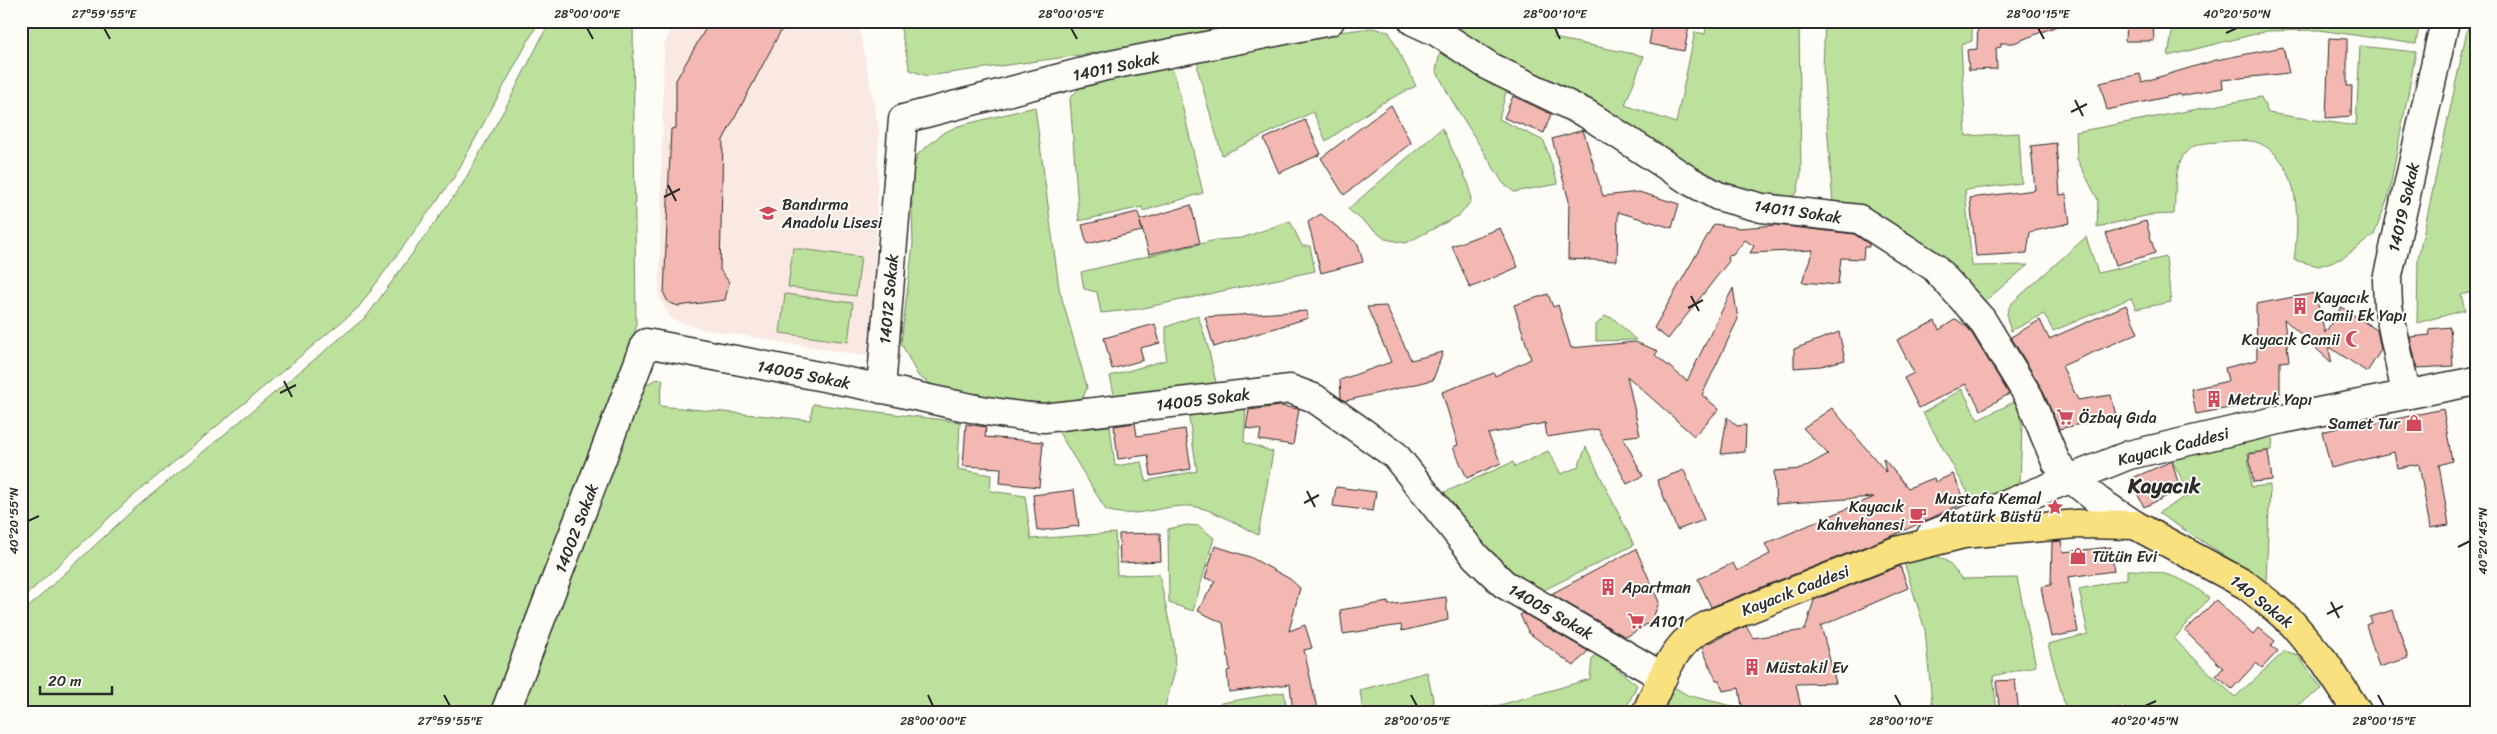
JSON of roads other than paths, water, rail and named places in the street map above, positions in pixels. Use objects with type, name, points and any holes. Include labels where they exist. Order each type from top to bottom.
[{"type":"main road","name":"140 Sokak","points":[[1896,551],[1964,534],[2026,527],[2110,523],[2135,525],[2239,581],[2276,609],[2292,623],[2325,662],[2358,713]]},
{"type":"main road","name":"Kayacık Caddesi","points":[[1646,713],[1680,645],[1694,632],[1896,551]]},
{"type":"street","name":"14011 Sokak","points":[[903,119],[1106,66],[1330,21]]},
{"type":"street","name":"14011 Sokak","points":[[1413,21],[1437,32],[1492,68],[1587,114],[1690,181],[1718,196],[1762,208],[1859,219],[1934,267],[1982,320],[2029,397],[2056,462],[2070,478]]},
{"type":"street","name":"14019 Sokak","points":[[2406,394],[2388,306],[2387,286],[2444,21]]},
{"type":"street","name":"14012 Sokak","points":[[881,389],[903,119]]},
{"type":"street","name":"14005 Sokak","points":[[646,343],[1003,415],[1044,418],[1280,389],[1300,392],[1314,398],[1395,455],[1476,557],[1504,584],[1663,678]]},
{"type":"street","name":"14002 Sokak","points":[[505,713],[646,343]]},
{"type":"street","name":"Kayacık Caddesi","points":[[1896,551],[1963,521],[2129,455],[2406,394],[2476,381]]},
{"type":"street","name":"140 Sokak","points":[[2070,478],[2116,514],[2135,525]]},
{"type":"place","name":"Bandırma Anadolu Lisesi","points":[[768,213]]},
{"type":"place","name":"Kayacık Camii Ek Yapı","points":[[2300,306]]},
{"type":"place","name":"Kayacık Camii","points":[[2354,339]]},
{"type":"place","name":"Metruk Yapı","points":[[2214,399]]},
{"type":"place","name":"Özbay Gıda","points":[[2065,417]]},
{"type":"place","name":"Samet Tur","points":[[2414,423]]},
{"type":"place","name":"Mustafa Kemal Atatürk Büstü","points":[[2055,507]]},
{"type":"place","name":"Kayacık Kahvehanesi","points":[[1918,515]]},
{"type":"place","name":"Tütün Evi","points":[[2078,556]]},
{"type":"place","name":"Apartman","points":[[1608,587]]},
{"type":"place","name":"A101","points":[[1636,621]]},
{"type":"place","name":"Müstakil Ev","points":[[1752,667]]},
{"type":"district","name":"Kayacık","points":[[2164,486]]}]
